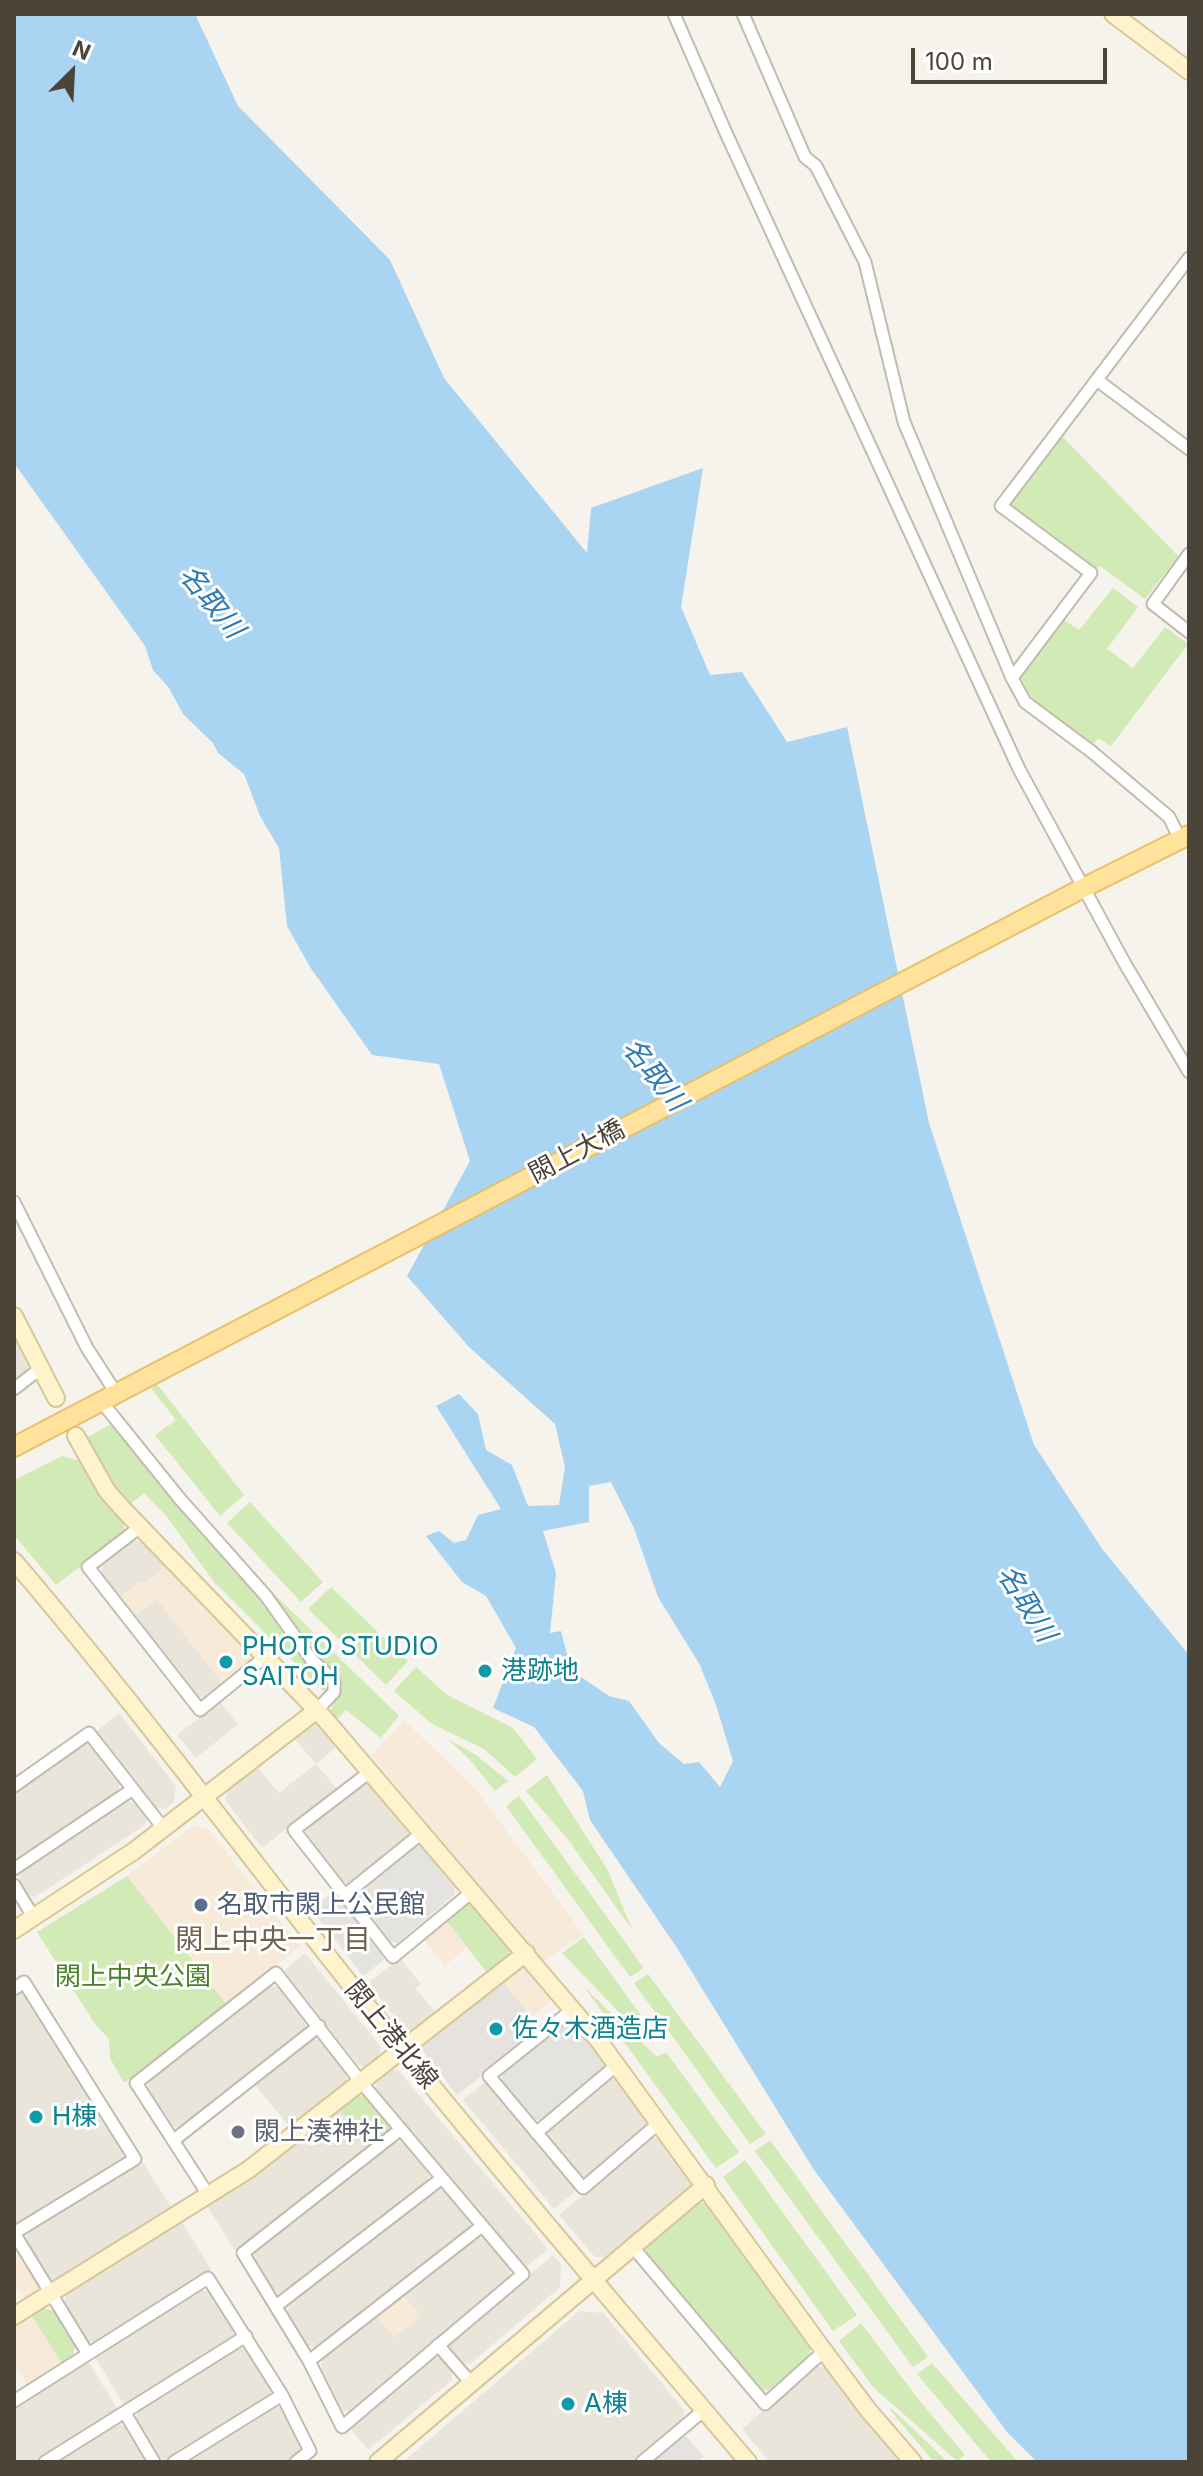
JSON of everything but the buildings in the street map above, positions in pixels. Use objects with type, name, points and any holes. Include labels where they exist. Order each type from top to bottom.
[{"type":"main road","name":"閖上大橋","points":[[14,1447],[1077,890],[1185,837]]},
{"type":"street","points":[[674,14],[726,133],[1077,890],[1189,1072]]},
{"type":"street","points":[[743,14],[805,157],[816,166],[865,262],[904,422],[1012,678],[1025,702],[1092,752],[1169,817],[1185,837]]},
{"type":"street","points":[[1113,14],[1189,71]]},
{"type":"street","points":[[1012,678],[1091,573],[1001,506],[1189,258]]},
{"type":"street","points":[[1097,380],[1189,449]]},
{"type":"street","points":[[1189,554],[1153,604],[1189,632]]},
{"type":"street","points":[[14,1202],[87,1348],[189,1511],[266,1596],[311,1659],[334,1681],[334,1692],[317,1710],[204,1798],[164,1829],[14,1930]]},
{"type":"street","points":[[14,1316],[56,1398]]},
{"type":"street","points":[[14,1389],[41,1368]]},
{"type":"street","points":[[76,1436],[107,1491],[317,1710],[618,2064],[824,2351],[869,2411],[913,2462]]},
{"type":"street","points":[[140,1527],[88,1567],[200,1710],[265,1657]]},
{"type":"street","name":"閖上港北線","points":[[14,1561],[89,1650],[402,2049],[748,2462]]},
{"type":"street","points":[[14,1786],[89,1733],[164,1829]]},
{"type":"street","points":[[371,1771],[294,1830],[393,1957],[473,1891]]},
{"type":"street","points":[[14,1869],[133,1789]]},
{"type":"street","points":[[345,1895],[423,1832]]},
{"type":"street","points":[[14,1885],[34,1918]]},
{"type":"street","points":[[14,2316],[248,2170],[526,1953]]},
{"type":"street","points":[[209,2196],[136,2083],[276,1973],[361,2082],[401,2129],[482,2226],[523,2274],[342,2427],[309,2361],[243,2253],[401,2129]]},
{"type":"street","points":[[14,1989],[24,1982],[135,2159],[14,2233],[88,2354]]},
{"type":"street","points":[[573,2009],[489,2076],[583,2188],[660,2122]]},
{"type":"street","points":[[174,2140],[319,2026]]},
{"type":"street","points":[[536,2133],[618,2064]]},
{"type":"street","points":[[276,2306],[442,2178]]},
{"type":"street","points":[[378,2462],[706,2185]]},
{"type":"street","points":[[309,2361],[482,2226]]},
{"type":"street","points":[[632,2246],[765,2404],[824,2351]]},
{"type":"street","points":[[14,2401],[208,2278],[282,2395],[310,2451],[296,2462]]},
{"type":"street","points":[[45,2462],[246,2336]]},
{"type":"street","points":[[438,2345],[471,2383]]},
{"type":"street","points":[[174,2462],[282,2395]]},
{"type":"street","points":[[642,2462],[704,2410]]},
{"type":"street","points":[[125,2413],[154,2462]]},
{"type":"shaded area","points":[[14,1330],[30,1360],[28,1371],[14,1379]]},
{"type":"shaded area","points":[[133,1540],[143,1542],[167,1565],[145,1584],[141,1581],[119,1598],[101,1574],[103,1564]]},
{"type":"shaded area","points":[[167,1565],[252,1653],[250,1665],[223,1684],[157,1599],[134,1616],[119,1598],[142,1581],[145,1584]]},
{"type":"shaded area","points":[[157,1599],[223,1684],[205,1698],[195,1695],[134,1616]]},
{"type":"shaded area","points":[[220,1702],[238,1724],[196,1758],[177,1735]]},
{"type":"shaded area","points":[[119,1713],[176,1786],[174,1801],[165,1809],[156,1807],[96,1732]]},
{"type":"shaded area","points":[[404,1720],[477,1791],[584,1935],[543,1961],[371,1756]]},
{"type":"shaded area","points":[[311,1725],[321,1725],[339,1745],[316,1764],[294,1738]]},
{"type":"shaded area","points":[[84,1744],[94,1747],[120,1782],[118,1793],[14,1862],[14,1791]]},
{"type":"shaded area","points":[[316,1764],[337,1789],[262,1848],[225,1800],[227,1791],[257,1766],[279,1793]]},
{"type":"shaded area","points":[[362,1784],[375,1784],[409,1826],[408,1836],[350,1883],[341,1882],[307,1839],[307,1826]]},
{"type":"shaded area","points":[[127,1801],[138,1803],[147,1815],[145,1825],[35,1897],[27,1895],[18,1882],[21,1872]]},
{"type":"shaded area","points":[[193,1826],[207,1828],[300,1946],[227,2005],[127,1876]]},
{"type":"shaded area","points":[[415,1845],[427,1847],[455,1884],[454,1895],[397,1943],[389,1941],[375,1924],[401,1902],[379,1875]]},
{"type":"shaded area","points":[[379,1875],[401,1902],[375,1924],[356,1900],[358,1890]]},
{"type":"shaded area","points":[[333,1892],[385,1959],[363,1976],[311,1909]]},
{"type":"shaded area","points":[[446,1920],[467,1947],[445,1966],[424,1939]]},
{"type":"shaded area","points":[[305,1953],[380,2046],[380,2056],[367,2068],[358,2065],[284,1971]]},
{"type":"shaded area","points":[[400,1958],[421,1984],[416,1989],[437,2014],[415,2032],[405,2029],[368,1983]]},
{"type":"shaded area","points":[[518,1967],[528,1968],[554,1998],[532,2017],[502,1981]]},
{"type":"shaded area","points":[[502,1981],[532,2017],[525,2023],[534,2034],[457,2095],[422,2050],[423,2041]]},
{"type":"shaded area","points":[[271,1986],[281,1988],[307,2020],[305,2030],[179,2128],[170,2124],[148,2091],[150,2080]]},
{"type":"shaded area","points":[[14,1994],[26,1995],[123,2150],[122,2160],[14,2226]]},
{"type":"shaded area","points":[[566,2023],[577,2025],[605,2059],[603,2069],[542,2120],[533,2120],[501,2083],[503,2072]]},
{"type":"shaded area","points":[[312,2039],[323,2040],[348,2072],[346,2083],[290,2127],[254,2084]]},
{"type":"shaded area","points":[[390,2069],[399,2071],[548,2249],[526,2267],[376,2088],[377,2079]]},
{"type":"shaded area","points":[[610,2078],[622,2079],[649,2117],[646,2128],[589,2176],[578,2175],[548,2140],[549,2129]]},
{"type":"shaded area","points":[[485,2082],[577,2190],[554,2209],[463,2100]]},
{"type":"shaded area","points":[[339,2109],[370,2147],[236,2252],[207,2206],[255,2175]]},
{"type":"shaded area","points":[[652,2137],[665,2139],[692,2177],[691,2188],[607,2257],[595,2257],[559,2215]]},
{"type":"shaded area","points":[[395,2142],[405,2142],[429,2171],[428,2181],[284,2294],[274,2292],[254,2261],[256,2250]]},
{"type":"shaded area","points":[[142,2161],[173,2210],[57,2282],[47,2278],[25,2243],[28,2232]]},
{"type":"shaded area","points":[[437,2189],[447,2191],[471,2219],[469,2230],[317,2347],[307,2345],[287,2314],[289,2305]]},
{"type":"shaded area","points":[[182,2222],[212,2271],[95,2343],[86,2340],[63,2306],[67,2293]]},
{"type":"shaded area","points":[[477,2238],[487,2239],[510,2266],[509,2279],[351,2412],[341,2410],[321,2368],[323,2357],[376,2315],[394,2337],[420,2316],[403,2295]]},
{"type":"shaded area","points":[[14,2249],[38,2286],[35,2295],[26,2301],[14,2281]]},
{"type":"shaded area","points":[[553,2255],[561,2264],[560,2287],[470,2364],[461,2363],[449,2351],[451,2341]]},
{"type":"shaded area","points":[[202,2290],[213,2292],[235,2329],[232,2338],[125,2407],[95,2357]]},
{"type":"shaded area","points":[[403,2295],[421,2316],[394,2337],[376,2315]]},
{"type":"shaded area","points":[[579,2311],[603,2313],[684,2410],[683,2420],[634,2462],[403,2462]]},
{"type":"shaded area","points":[[32,2316],[61,2362],[28,2385],[14,2364],[14,2326]]},
{"type":"shaded area","points":[[238,2347],[248,2350],[272,2387],[269,2397],[168,2461],[159,2457],[136,2420],[138,2411]]},
{"type":"shaded area","points":[[432,2357],[442,2358],[452,2371],[452,2380],[368,2450],[350,2428]]},
{"type":"shaded area","points":[[88,2361],[118,2410],[36,2462],[14,2462],[14,2407]]},
{"type":"shaded area","points":[[816,2366],[826,2368],[906,2462],[770,2462],[742,2429]]},
{"type":"shaded area","points":[[274,2406],[284,2410],[300,2445],[297,2455],[288,2462],[186,2462]]},
{"type":"shaded area","points":[[117,2424],[126,2426],[148,2462],[56,2462]]},
{"type":"shaded area","points":[[685,2435],[704,2457],[697,2462],[652,2462]]},
{"type":"green space","points":[[1061,435],[1178,556],[1145,599],[1100,566],[1097,569],[1009,503]]},
{"type":"green space","points":[[1113,588],[1138,607],[1107,649],[1133,668],[1165,627],[1188,644],[1111,746],[1099,738],[1093,744],[1035,703],[1021,678],[1064,620],[1079,630]]},
{"type":"green space","points":[[157,1384],[244,1495],[220,1516],[155,1435],[176,1420],[151,1388]]},
{"type":"green space","points":[[112,1411],[125,1420],[206,1520],[276,1596],[399,1716],[381,1738],[346,1710],[337,1719],[331,1712],[339,1688],[334,1673],[313,1653]]},
{"type":"green space","points":[[111,1424],[265,1603],[309,1664],[328,1681],[330,1685],[326,1694],[214,1582],[168,1518],[144,1493],[130,1504],[107,1476],[86,1438]]},
{"type":"green space","points":[[62,1456],[79,1461],[124,1521],[124,1533],[56,1585],[14,1535],[14,1480]]},
{"type":"green space","points":[[250,1502],[323,1582],[301,1602],[227,1523]]},
{"type":"green space","points":[[331,1587],[408,1661],[386,1685],[308,1609]]},
{"type":"green space","points":[[416,1667],[447,1695],[513,1728],[537,1759],[515,1777],[484,1749],[432,1724],[394,1691]]},
{"type":"green space","points":[[448,1739],[476,1755],[508,1781],[495,1791]]},
{"type":"green space","points":[[547,1775],[607,1869],[633,1931],[570,1842],[526,1791]]},
{"type":"green space","points":[[519,1796],[644,1968],[630,1977],[506,1806]]},
{"type":"green space","name":"閖上中央公園","points":[[127,1876],[227,2005],[124,2083],[110,2058],[109,2039],[95,2024],[37,1932]]},
{"type":"green space","points":[[467,1905],[476,1905],[509,1945],[509,1957],[488,1974],[446,1920]]},
{"type":"green space","points":[[584,1937],[651,2029],[641,2035],[562,1953]]},
{"type":"green space","points":[[648,1974],[766,2134],[750,2144],[634,1983]]},
{"type":"green space","points":[[584,1987],[657,2057],[666,2052],[739,2152],[716,2168]]},
{"type":"green space","points":[[357,2095],[366,2096],[390,2123],[388,2133],[370,2147],[339,2109]]},
{"type":"green space","points":[[770,2140],[928,2357],[913,2367],[755,2151]]},
{"type":"green space","points":[[745,2160],[857,2315],[833,2331],[723,2177]]},
{"type":"green space","points":[[698,2202],[708,2204],[811,2347],[808,2357],[768,2390],[757,2389],[646,2254],[647,2245]]},
{"type":"green space","points":[[43,2308],[54,2311],[75,2346],[73,2356],[61,2362],[32,2316]]},
{"type":"green space","points":[[861,2323],[965,2455],[957,2461],[873,2387],[839,2341]]},
{"type":"green space","points":[[932,2363],[1018,2462],[991,2462],[917,2374]]},
{"type":"green space","points":[[892,2409],[948,2462],[934,2462]]},
{"type":"water","name":"名取川","points":[[14,14],[195,14],[238,106],[390,260],[444,378],[587,553],[591,508],[703,468],[681,607],[710,675],[742,672],[787,742],[847,727],[929,1123],[1034,1445],[1103,1550],[1189,1655],[1189,2462],[1037,2462],[1007,2432],[814,2170],[677,1948],[590,1820],[583,1791],[534,1727],[493,1708],[516,1648],[486,1596],[462,1582],[426,1536],[439,1531],[454,1543],[466,1540],[478,1515],[501,1509],[436,1406],[459,1394],[478,1414],[486,1450],[512,1465],[528,1506],[559,1505],[565,1467],[555,1424],[469,1347],[407,1276],[470,1161],[439,1064],[372,1055],[310,967],[287,926],[279,848],[260,816],[244,774],[218,753],[213,743],[183,714],[169,688],[153,670],[145,646],[14,463]],"holes":[[[611,1482],[634,1528],[658,1597],[700,1665],[716,1705],[733,1761],[720,1787],[699,1762],[684,1764],[659,1743],[629,1701],[609,1696],[571,1670],[561,1631],[550,1633],[556,1573],[543,1531],[589,1522],[589,1486]]]},
{"type":"place","name":"PHOTO STUDIO SAITOH","points":[[226,1662]]},
{"type":"place","name":"港跡地","points":[[485,1671]]},
{"type":"place","name":"名取市閖上公民館","points":[[201,1905]]},
{"type":"place","name":"佐々木酒造店","points":[[496,2029]]},
{"type":"place","name":"H棟","points":[[36,2117]]},
{"type":"place","name":"閖上湊神社","points":[[238,2132]]},
{"type":"place","name":"A棟","points":[[568,2404]]},
{"type":"district","name":"閖上中央一丁目","points":[[273,1941]]}]
